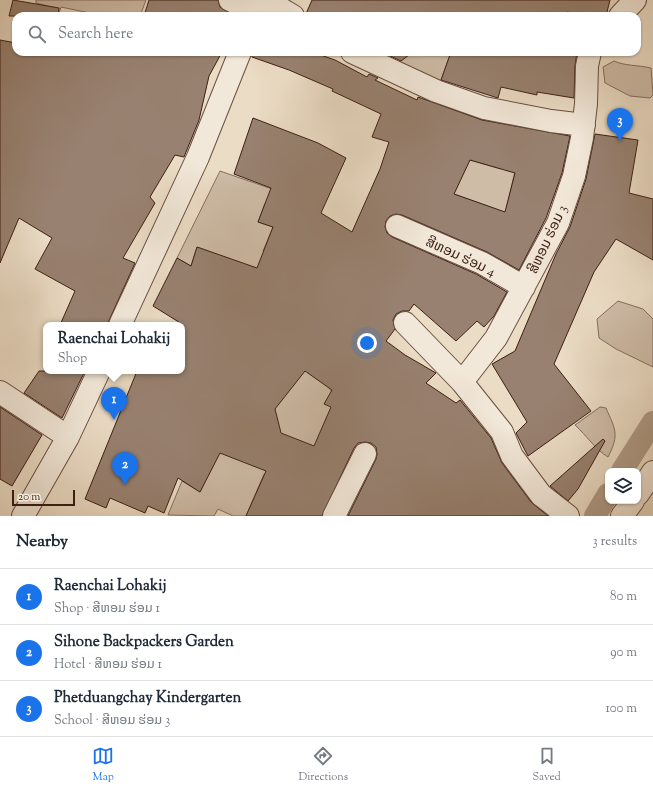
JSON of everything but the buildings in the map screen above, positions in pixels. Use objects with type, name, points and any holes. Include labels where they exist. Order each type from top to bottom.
[{"type":"street","points":[[230,0],[278,12]]},
{"type":"street","points":[[624,12],[635,0]]},
{"type":"street","points":[[121,322],[198,157],[238,56]]},
{"type":"street","points":[[361,56],[436,91],[484,108],[551,121],[584,125]]},
{"type":"street","name":"ສີຫອມ ຮ່ອມ 3","points":[[462,382],[496,338],[558,223],[574,176],[584,125],[587,66],[589,56]]},
{"type":"street","name":"ສີຫອມ ຮ່ອມ 4","points":[[397,226],[482,264],[524,287]]},
{"type":"street","points":[[405,323],[462,382],[502,432],[512,456],[541,495],[567,515]]},
{"type":"street","points":[[23,516],[68,436],[98,374]]},
{"type":"street","points":[[0,392],[68,436]]},
{"type":"street","points":[[334,516],[365,454]]},
{"type":"street","points":[[641,490],[653,472]]},
{"type":"street","points":[[622,516],[631,504]]},
{"type":"shaded area","points":[[36,0],[146,0],[142,12],[85,12],[61,7],[59,12],[56,12],[56,8],[36,3]]},
{"type":"shaded area","points":[[404,56],[450,56],[440,83],[400,62]]},
{"type":"shaded area","points":[[614,61],[623,64],[651,68],[653,95],[650,98],[630,96],[605,83],[603,67]]},
{"type":"shaded area","points":[[467,109],[486,116],[470,160],[501,169],[517,123],[508,164],[516,167],[506,210],[509,211],[490,255],[474,251],[493,208],[454,194],[463,114]]},
{"type":"shaded area","points":[[220,171],[295,197],[265,203],[258,222],[273,227],[263,251],[293,262],[261,270],[197,247],[191,266],[177,258]]},
{"type":"shaded area","points":[[618,301],[643,309],[653,319],[653,367],[616,349],[599,338],[597,319]]},
{"type":"shaded area","points":[[265,340],[329,388],[347,415],[284,483],[264,474],[246,516],[233,516],[218,509],[214,516],[168,515],[182,481],[200,492],[226,440]]},
{"type":"shaded area","points":[[600,407],[606,408],[615,432],[614,443],[608,457],[603,454],[575,425]]},
{"type":"waterway","points":[[624,468],[653,422]]},
{"type":"waterway","points":[[595,516],[605,499]]},
{"type":"place","name":"Phetduangchay Kindergarten","points":[[620,141]]},
{"type":"place","name":"Raenchai Lohakij","points":[[114,420]]},
{"type":"place","name":"Sihone Backpackers Garden","points":[[125,485]]}]
